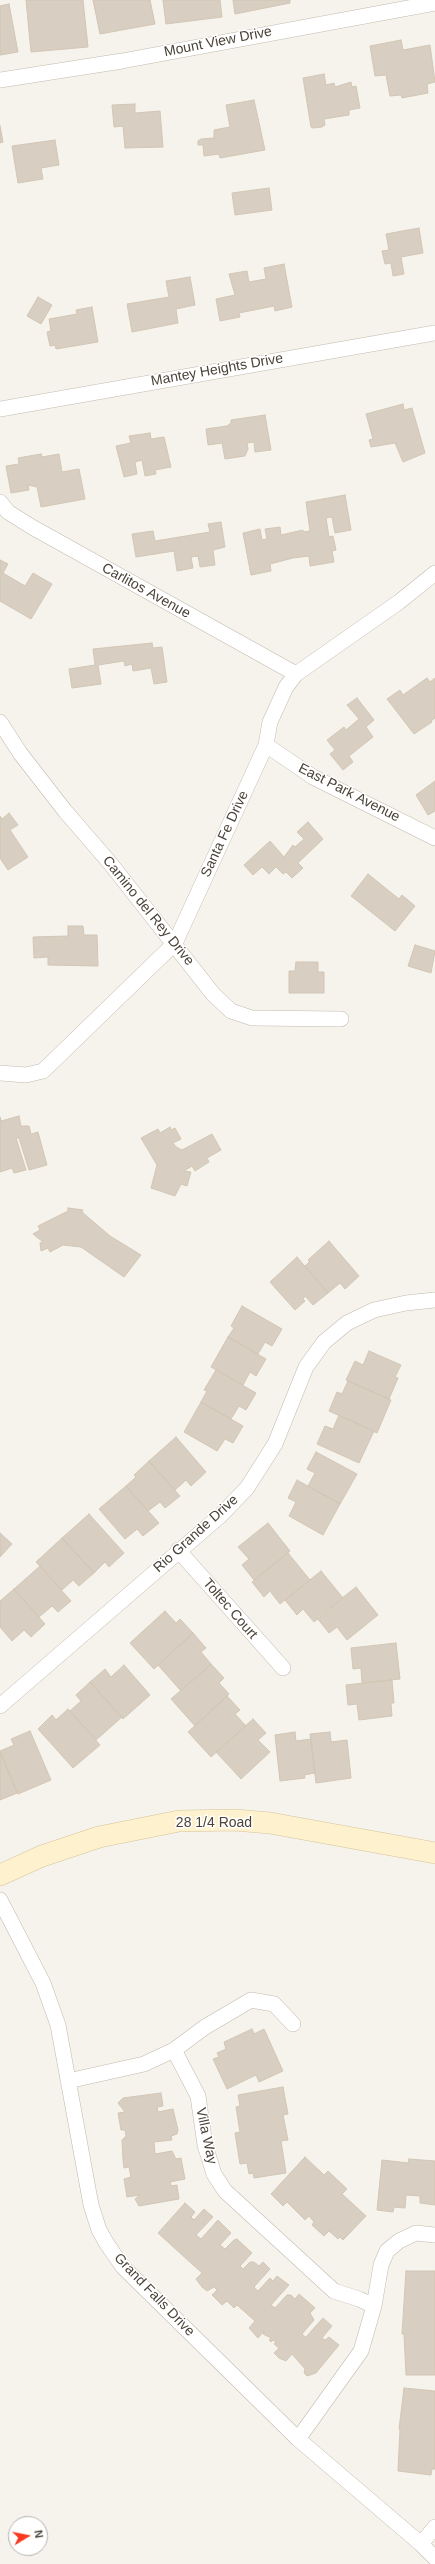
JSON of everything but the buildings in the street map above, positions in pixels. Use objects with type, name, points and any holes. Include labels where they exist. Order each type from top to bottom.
[{"type":"main road","name":"28 1/4 Road","points":[[0,1875],[42,1856],[99,1836],[179,1822],[235,1820],[270,1824],[435,1853]]},
{"type":"street","name":"Mount View Drive","points":[[0,80],[122,61],[435,2]]},
{"type":"street","name":"Mantey Heights Drive","points":[[0,409],[435,333]]},
{"type":"street","name":"Carlitos Avenue","points":[[0,502],[8,512],[32,527],[296,674]]},
{"type":"street","name":"Santa Fe Drive","points":[[0,1073],[26,1075],[43,1071],[175,944],[266,745],[270,722],[286,687],[296,674],[399,602],[435,573]]},
{"type":"street","name":"Camino del Rey Drive","points":[[0,722],[20,753],[65,811],[175,944],[213,994],[231,1010],[252,1018],[341,1019]]},
{"type":"street","name":"East Park Avenue","points":[[266,745],[313,777],[435,838]]},
{"type":"street","name":"Rio Grande Drive","points":[[0,1706],[178,1550],[221,1515],[247,1488],[264,1464],[275,1444],[306,1367],[324,1342],[347,1323],[374,1310],[406,1303],[435,1300]]},
{"type":"street","name":"Toltec Court","points":[[178,1550],[283,1668]]},
{"type":"street","name":"Grand Falls Drive","points":[[0,1900],[43,1983],[58,2025],[91,2205],[99,2230],[107,2244],[123,2267],[298,2439],[421,2544],[435,2558]]},
{"type":"street","points":[[68,2081],[144,2064],[174,2050],[205,2027],[251,2000],[274,2004],[293,2024]]},
{"type":"street","name":"Villa Way","points":[[174,2050],[181,2060],[198,2096],[205,2145],[214,2174],[225,2191],[334,2291],[359,2298],[374,2306]]},
{"type":"street","points":[[298,2439],[361,2351],[374,2306],[381,2265],[387,2251],[400,2241],[416,2233],[435,2235]]},
{"type":"street","points":[[421,2544],[435,2527]]}]
